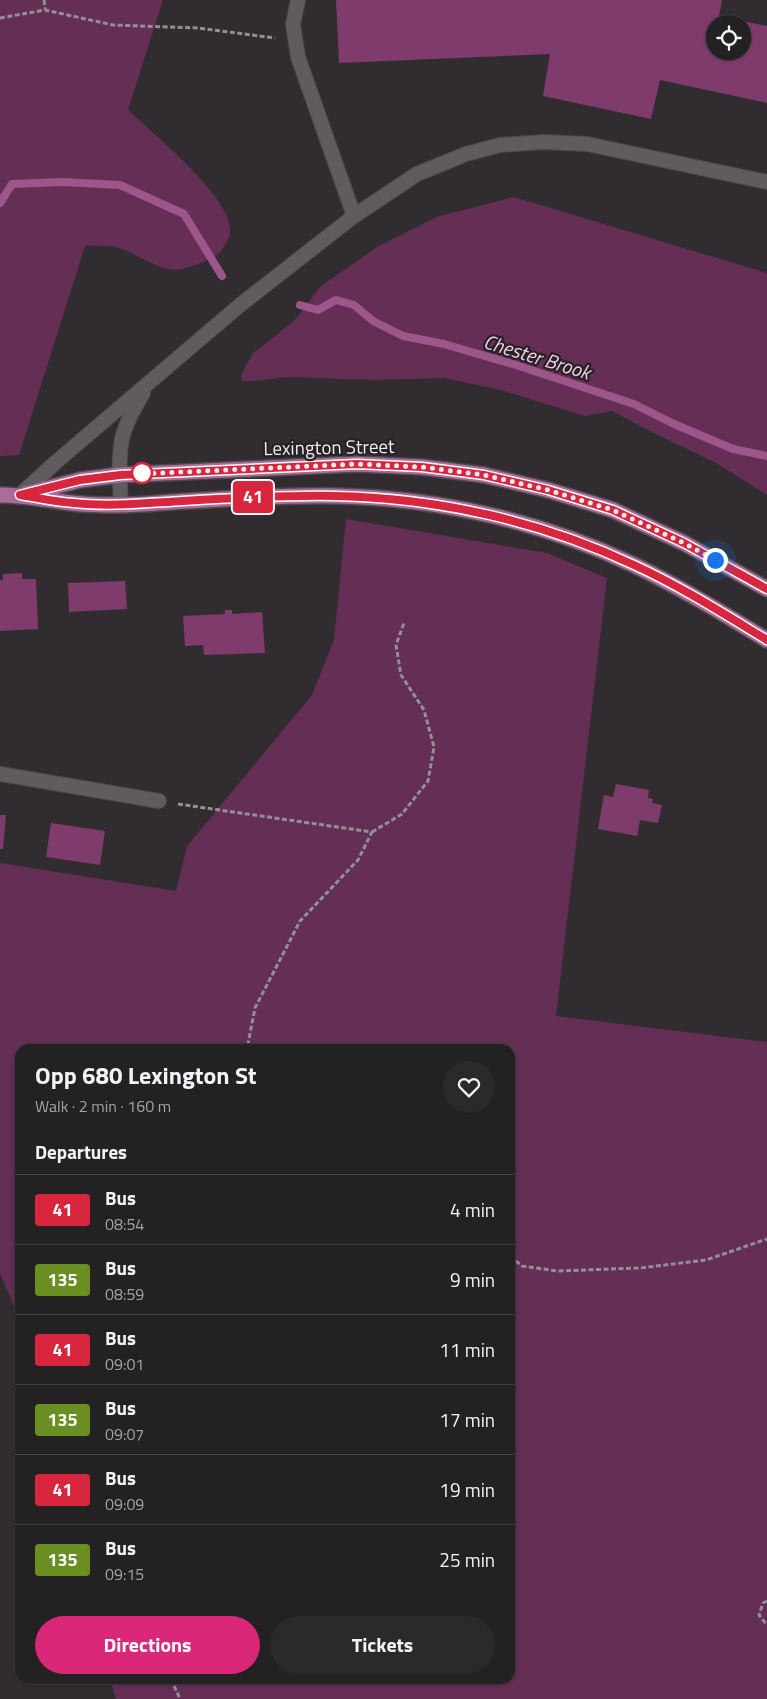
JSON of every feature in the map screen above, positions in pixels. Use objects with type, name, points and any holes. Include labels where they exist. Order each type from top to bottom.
[{"type":"main road","name":"Lexington Street","points":[[0,496],[20,495],[80,480],[120,475],[357,464],[422,467],[484,475],[548,490],[613,510],[684,543],[767,589]]},
{"type":"main road","name":"Lexington Street","points":[[20,495],[74,503],[121,505],[270,496],[335,496],[394,498],[451,506],[512,521],[572,539],[634,565],[689,594],[767,640]]},
{"type":"lane","points":[[298,0],[293,24],[298,57],[354,216]]},
{"type":"lane","points":[[20,495],[240,305],[354,216],[417,174],[466,154],[500,145],[544,142],[587,144],[767,182]]},
{"type":"lane","points":[[121,505],[122,439],[132,412],[148,383]]},
{"type":"lane","points":[[0,774],[160,801]]},
{"type":"path","points":[[44,0],[45,10]]},
{"type":"path","points":[[0,18],[45,10],[113,25],[198,28],[296,41]]},
{"type":"path","points":[[248,1044],[255,1008],[300,921],[358,860],[372,832],[402,814],[428,781],[434,746],[424,710],[401,675],[396,645],[404,623]]},
{"type":"path","points":[[160,801],[372,832]]},
{"type":"path","points":[[515,1260],[522,1266],[557,1271],[640,1268],[706,1260],[767,1239]]},
{"type":"path","points":[[767,1601],[763,1603],[759,1615],[767,1625]]},
{"type":"path","points":[[173,1684],[180,1699]]},
{"type":"shaded area","points":[[0,0],[163,0],[128,110],[172,150],[207,186],[220,204],[228,220],[230,234],[218,254],[187,268],[176,270],[162,267],[119,248],[85,246],[19,455],[0,456]]},
{"type":"shaded area","points":[[514,197],[767,273],[767,495],[716,463],[612,411],[585,416],[501,390],[444,378],[374,380],[288,377],[242,381],[241,375],[253,353],[294,321],[321,286],[377,247],[437,217]]},
{"type":"shaded area","points":[[346,519],[547,553],[607,578],[556,1016],[767,1042],[767,1699],[116,1699],[112,1684],[515,1684],[515,1044],[15,1044],[15,1309],[0,1273],[0,863],[176,891],[187,846],[312,695],[334,640]]},
{"type":"building","points":[[336,0],[722,0],[719,15],[706,15],[706,60],[751,60],[751,23],[767,26],[767,103],[660,80],[651,119],[543,96],[550,54],[339,63]]},
{"type":"building","points":[[22,573],[22,579],[36,579],[38,629],[0,631],[0,580],[3,580],[3,574]]},
{"type":"building","points":[[125,581],[127,609],[69,612],[68,583]]},
{"type":"building","points":[[225,610],[232,610],[232,614],[262,612],[265,653],[204,655],[203,645],[185,646],[183,616],[225,614]]},
{"type":"building","points":[[616,784],[649,790],[648,798],[653,799],[652,803],[662,805],[658,823],[640,820],[637,836],[598,829],[604,795],[613,797]]},
{"type":"building","points":[[0,815],[6,815],[3,849],[0,849]]},
{"type":"building","points":[[51,823],[105,831],[100,865],[46,857]]},
{"type":"waterway","name":"Chester Brook","points":[[0,203],[12,184],[63,182],[120,185],[184,214],[222,276]]},
{"type":"waterway","name":"Chester Brook","points":[[300,305],[318,310],[336,300],[354,305],[373,321],[403,336],[444,344],[516,365],[634,404],[674,424],[733,449],[767,456]]},
{"type":"bus line","name":"41","points":[[767,589],[684,543],[613,510],[548,490],[484,475],[422,467],[357,464],[120,475],[80,480],[20,495],[74,503],[121,505],[270,496],[335,496],[394,498],[451,506],[512,521],[572,539],[634,565],[689,594],[767,640]]},
{"type":"route","points":[[142,473],[139,474],[357,464],[422,467],[484,475],[548,490],[613,510],[684,543],[715,560]]}]
